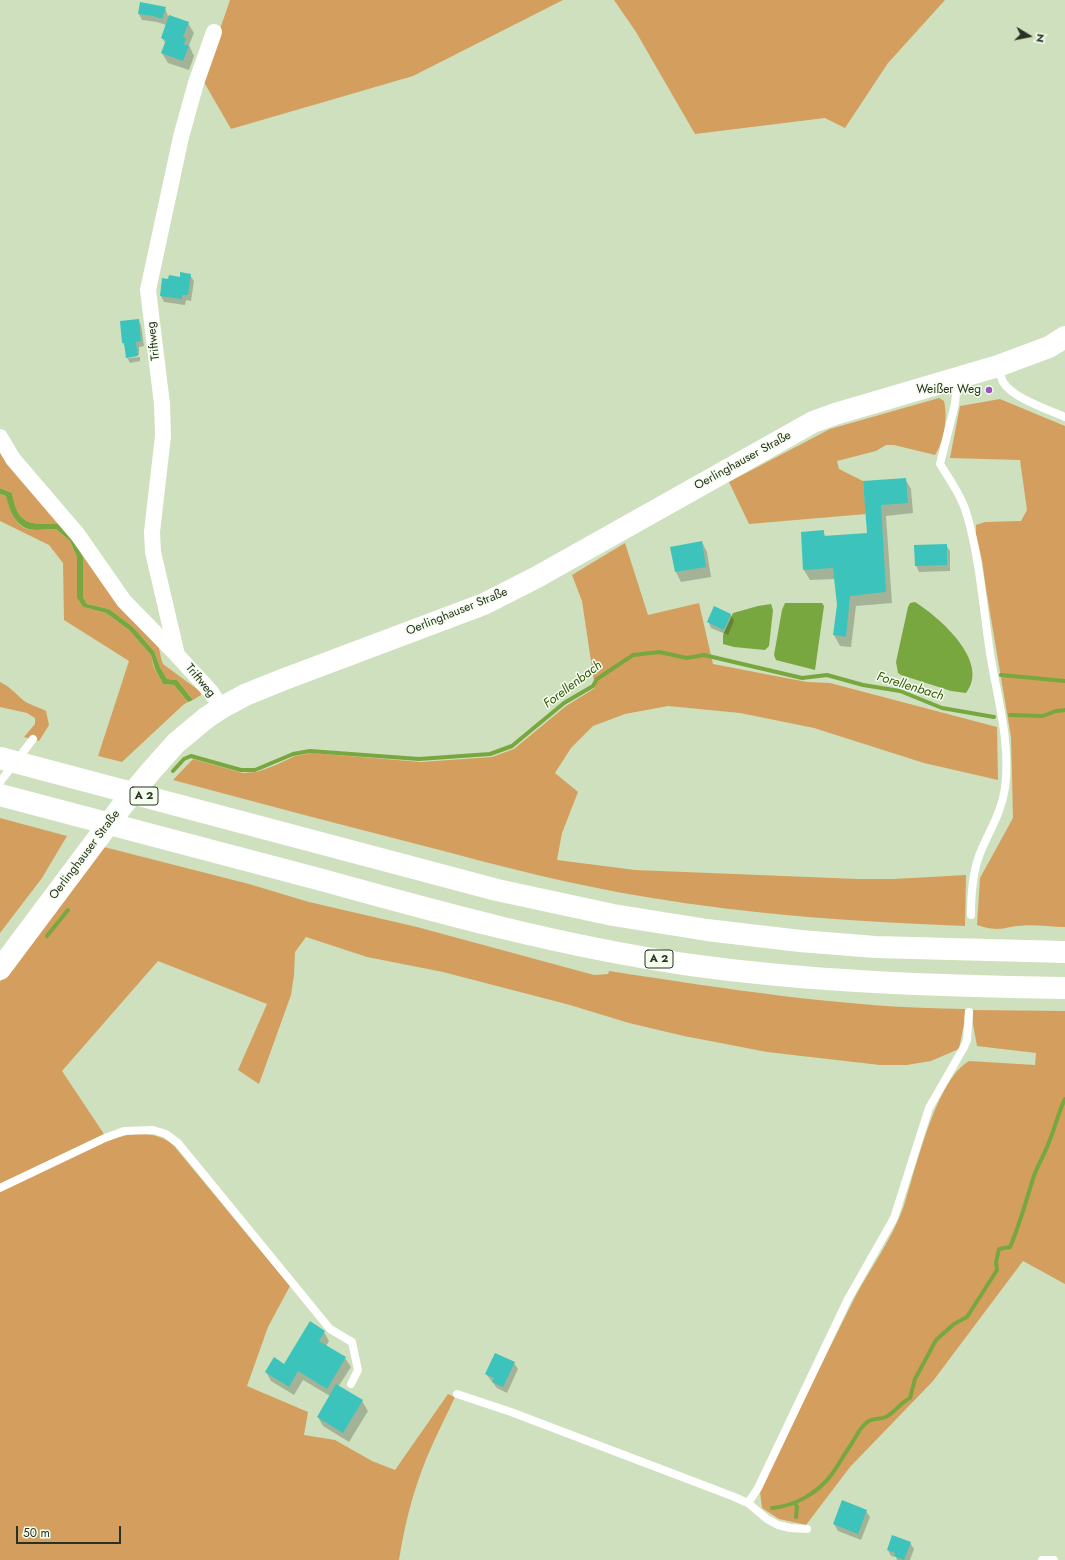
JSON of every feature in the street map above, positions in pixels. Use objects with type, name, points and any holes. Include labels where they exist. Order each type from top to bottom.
[{"type":"main road","name":"Oerlinghauser Straße","points":[[6,958],[151,771],[176,743],[206,718],[221,708],[245,695],[282,680],[484,604],[537,577],[814,422],[835,414],[998,366],[1049,347],[1065,337]]},
{"type":"main road","name":"A 2","points":[[0,758],[497,890],[613,915],[707,930],[800,942],[875,947],[1065,952]]},
{"type":"main road","name":"A 2","points":[[0,795],[440,912],[554,940],[683,964],[802,978],[942,986],[1065,988]]},
{"type":"street","name":"Triftweg","points":[[177,655],[153,552],[152,532],[163,436],[162,404],[148,290],[181,137],[196,83],[214,32]]},
{"type":"street","name":"Triftweg","points":[[0,437],[12,459],[78,535],[124,600],[211,692],[221,708]]},
{"type":"lane","points":[[998,366],[1002,381],[1011,391],[1065,417]]},
{"type":"lane","points":[[953,379],[956,393],[955,404],[940,464],[957,491],[967,514],[977,556],[990,653],[1006,742],[1005,788],[1000,811],[979,856],[973,874],[971,916]]},
{"type":"lane","points":[[0,782],[33,739]]},
{"type":"lane","points":[[748,1503],[761,1481],[848,1300],[894,1218],[929,1108],[967,1040],[968,1012]]},
{"type":"lane","points":[[0,1188],[105,1138],[124,1131],[153,1130],[166,1134],[178,1143],[330,1329],[352,1342],[358,1370],[351,1384]]},
{"type":"lane","points":[[457,1394],[518,1415],[748,1503],[767,1519],[778,1525],[790,1528],[807,1529]]},
{"type":"lane","points":[[1042,1560],[1054,1560]]},
{"type":"shaded area","points":[[230,0],[563,0],[413,76],[231,129],[201,77]]},
{"type":"shaded area","points":[[614,0],[945,0],[888,63],[845,128],[825,118],[695,134],[636,32]]},
{"type":"shaded area","points":[[939,398],[944,401],[946,414],[943,437],[935,455],[894,445],[886,445],[876,451],[837,461],[839,469],[863,481],[866,514],[749,524],[729,482],[830,429]]},
{"type":"shaded area","points":[[1000,399],[1065,426],[1065,927],[1023,925],[997,929],[977,925],[980,878],[1013,818],[1011,737],[982,560],[976,535],[976,525],[985,522],[1021,521],[1027,510],[1020,460],[950,458],[960,406]]},
{"type":"shaded area","points":[[0,447],[159,648],[163,664],[201,692],[201,695],[193,700],[177,680],[167,679],[160,667],[154,651],[133,627],[109,609],[87,604],[83,597],[83,557],[59,524],[40,524],[26,521],[18,512],[12,493],[0,488]]},
{"type":"shaded area","points":[[0,488],[12,493],[18,512],[26,521],[40,524],[59,524],[74,537],[83,557],[83,597],[87,604],[109,609],[133,627],[154,651],[160,667],[167,679],[177,680],[193,700],[188,702],[174,685],[163,684],[155,669],[151,655],[129,630],[106,613],[83,607],[77,598],[77,557],[70,541],[56,529],[34,530],[23,527],[19,524],[13,516],[6,496],[0,494]]},
{"type":"shaded area","points":[[0,494],[6,496],[15,520],[22,527],[34,530],[56,529],[70,541],[77,557],[77,598],[83,607],[106,613],[129,630],[151,655],[154,668],[163,684],[174,685],[188,702],[122,762],[98,756],[129,661],[64,620],[63,563],[49,545],[0,521]]},
{"type":"shaded area","points":[[625,543],[648,615],[699,603],[713,664],[807,682],[830,683],[997,727],[998,780],[924,763],[814,728],[740,713],[668,706],[625,714],[593,726],[571,748],[555,773],[578,792],[562,833],[557,860],[635,870],[858,879],[893,879],[966,875],[965,926],[805,917],[726,909],[618,892],[509,868],[173,780],[193,759],[243,773],[257,772],[295,756],[312,753],[421,762],[492,757],[514,749],[566,706],[595,688],[582,601],[572,575]]},
{"type":"shaded area","points":[[915,602],[937,618],[948,629],[959,642],[967,655],[972,668],[972,681],[966,693],[951,691],[898,673],[896,662],[908,607],[910,603]]},
{"type":"shaded area","points":[[785,603],[822,603],[824,606],[815,670],[776,660],[774,655],[782,610]]},
{"type":"shaded area","points":[[771,604],[773,610],[769,646],[765,650],[734,647],[723,644],[723,635],[733,613]]},
{"type":"shaded area","points":[[0,682],[24,701],[46,711],[49,725],[39,741],[24,737],[35,724],[35,718],[27,713],[0,707]]},
{"type":"shaded area","points":[[0,818],[67,836],[42,878],[0,933]]},
{"type":"shaded area","points":[[104,847],[249,884],[309,902],[417,927],[594,975],[608,974],[609,971],[742,991],[831,1001],[920,1008],[965,1009],[964,1024],[959,1049],[931,1061],[907,1065],[880,1065],[767,1052],[684,1036],[629,1023],[570,1005],[443,972],[367,957],[306,937],[295,952],[291,995],[259,1084],[238,1070],[267,1004],[158,961],[62,1071],[104,1134],[0,1184],[0,982]]},
{"type":"shaded area","points":[[973,1010],[1065,1011],[1065,1284],[1023,1261],[933,1381],[850,1467],[806,1525],[779,1519],[762,1508],[760,1492],[853,1301],[882,1252],[901,1213],[922,1145],[938,1103],[947,1085],[958,1071],[969,1061],[1035,1065],[1036,1053],[977,1046],[973,1024]]},
{"type":"shaded area","points":[[132,1134],[144,1134],[159,1137],[174,1146],[290,1286],[268,1327],[247,1386],[308,1412],[304,1435],[335,1440],[372,1461],[395,1470],[448,1394],[455,1397],[429,1451],[414,1492],[399,1560],[0,1560],[0,1191],[111,1139]]},
{"type":"building","points":[[140,2],[166,7],[162,19],[138,14]]},
{"type":"building","points":[[169,15],[189,22],[183,37],[186,38],[184,44],[189,46],[183,61],[161,53],[166,40],[161,38]]},
{"type":"building","points":[[180,272],[191,274],[188,295],[182,295],[182,299],[160,296],[162,278],[168,279],[169,275],[180,277]]},
{"type":"building","points":[[139,319],[141,341],[136,342],[138,356],[126,358],[124,343],[122,343],[120,321]]},
{"type":"building","points":[[906,478],[908,503],[881,505],[886,592],[850,596],[846,637],[833,635],[837,605],[833,568],[803,570],[801,532],[824,530],[824,536],[867,533],[863,481]]},
{"type":"building","points":[[702,541],[706,567],[675,572],[670,547]]},
{"type":"building","points":[[947,544],[947,565],[915,566],[914,545]]},
{"type":"building","points":[[714,606],[731,614],[724,630],[707,622]]},
{"type":"building","points":[[310,1321],[325,1331],[319,1341],[346,1357],[327,1389],[298,1371],[289,1387],[265,1372],[274,1357],[284,1364]]},
{"type":"building","points":[[495,1353],[515,1362],[503,1387],[492,1382],[494,1378],[485,1374]]},
{"type":"building","points":[[336,1384],[363,1400],[343,1433],[317,1417]]},
{"type":"building","points":[[842,1500],[867,1510],[858,1534],[833,1524]]},
{"type":"building","points":[[892,1535],[911,1542],[904,1560],[894,1556],[895,1553],[887,1550]]},
{"type":"waterway","name":"Forellenbach","points":[[173,771],[184,759],[191,756],[241,770],[255,770],[293,754],[310,751],[419,759],[490,754],[512,746],[564,703],[593,686],[597,679],[633,655],[659,652],[687,658],[704,655],[802,678],[827,675],[863,685],[900,691],[942,708],[994,717]]},
{"type":"waterway","points":[[1001,675],[1065,681]]},
{"type":"waterway","name":"Forellenbach","points":[[1010,715],[1043,716],[1056,711],[1065,710]]},
{"type":"waterway","name":"Forellenbach","points":[[47,936],[68,910]]},
{"type":"waterway","points":[[772,1508],[789,1505],[813,1493],[832,1474],[858,1432],[868,1421],[886,1417],[903,1402],[910,1398],[915,1379],[936,1340],[954,1324],[967,1317],[997,1270],[996,1262],[999,1249],[1010,1247],[1036,1172],[1065,1099]]},
{"type":"waterway","points":[[795,1503],[797,1507],[796,1517]]},
{"type":"place","name":"Weißer Weg","points":[[989,390]]}]
